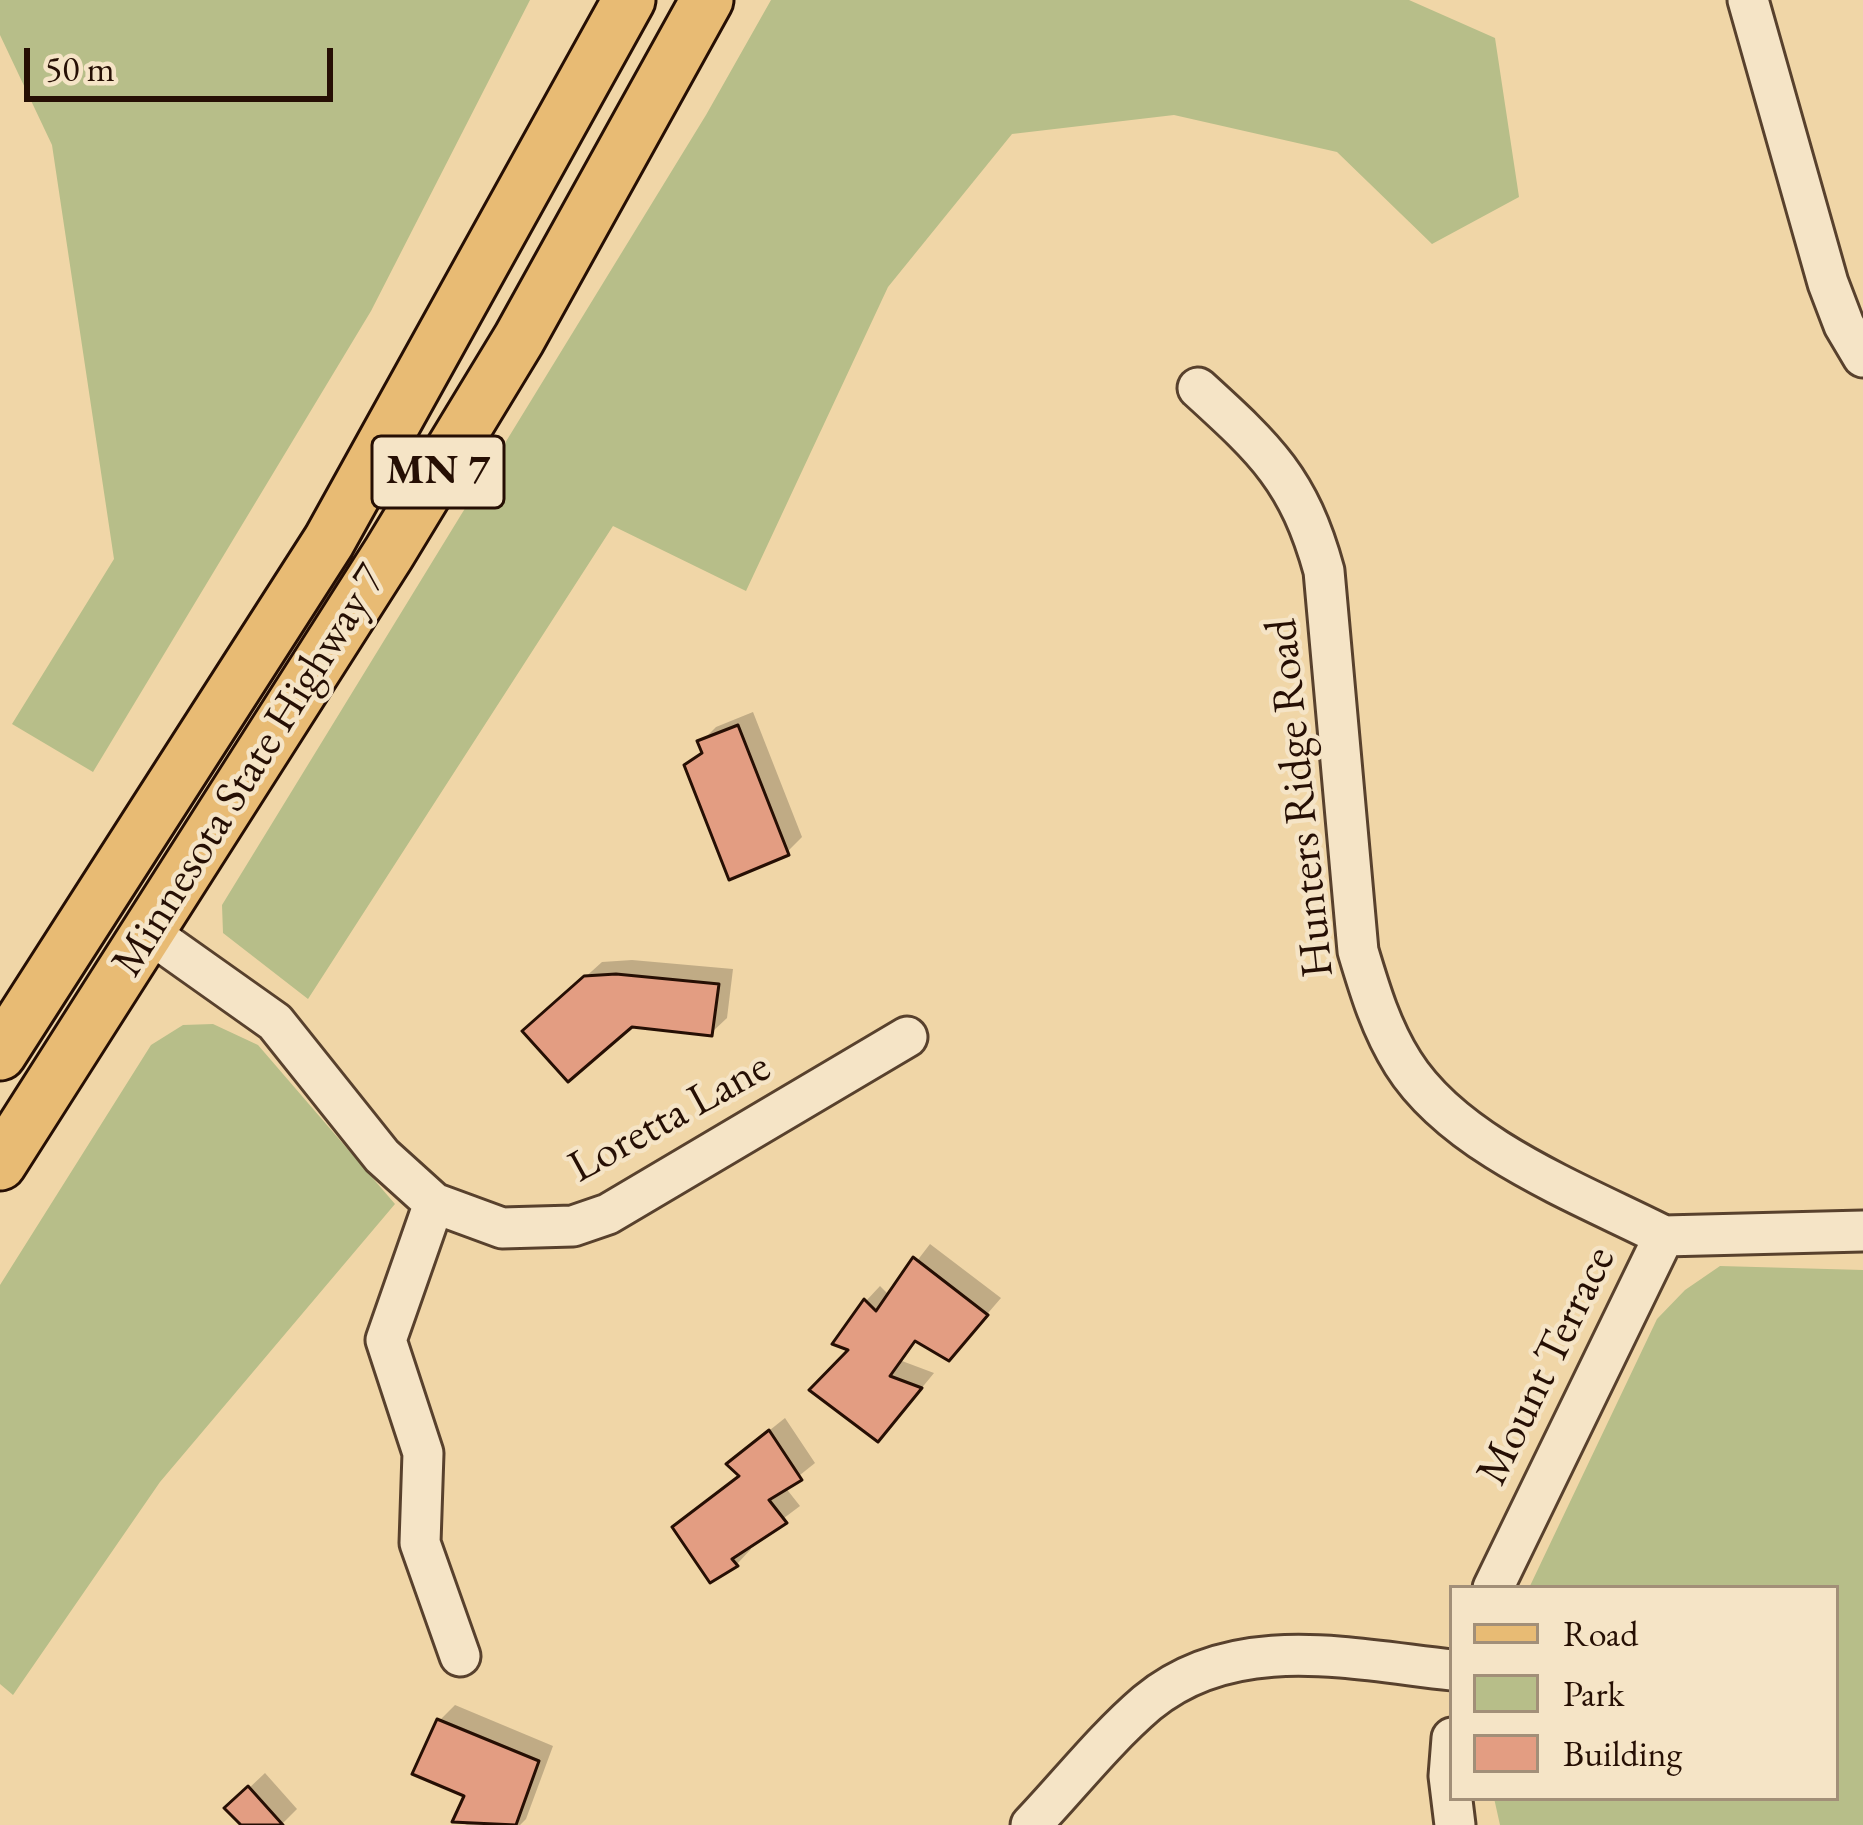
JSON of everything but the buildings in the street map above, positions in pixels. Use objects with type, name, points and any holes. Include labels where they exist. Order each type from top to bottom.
[{"type":"main road","name":"Minnesota State Highway 7","points":[[0,1054],[329,541],[629,0]]},
{"type":"main road","name":"Minnesota State Highway 7","points":[[0,1164],[389,553],[507,358],[707,0]]},
{"type":"street","points":[[1748,0],[1828,283],[1844,326],[1863,357]]},
{"type":"street","name":"Hunters Ridge Road","points":[[1198,388],[1265,449],[1293,488],[1312,528],[1324,571],[1358,951],[1376,1011],[1405,1066],[1449,1115],[1499,1150],[1664,1236]]},
{"type":"street","name":"Loretta Lane","points":[[148,932],[275,1022],[382,1156],[434,1203],[502,1228],[574,1226],[639,1197],[907,1036]]},
{"type":"street","points":[[434,1203],[386,1340],[422,1453],[420,1543],[460,1655]]},
{"type":"street","name":"Mount Terrace","points":[[1494,1585],[1664,1236],[1863,1231]]},
{"type":"street","points":[[1031,1825],[1149,1702],[1192,1675],[1253,1655],[1310,1655],[1449,1670]]},
{"type":"green space","points":[[0,0],[530,0],[371,311],[93,772],[12,724],[114,559],[52,145],[0,35]]},
{"type":"green space","points":[[771,0],[1409,0],[1495,38],[1519,197],[1432,244],[1337,152],[1174,115],[1012,134],[888,287],[746,591],[613,526],[308,999],[223,933],[222,905],[706,115]]},
{"type":"green space","points":[[213,1024],[258,1045],[395,1204],[160,1482],[13,1695],[0,1684],[0,1285],[151,1045],[183,1025]]},
{"type":"green space","points":[[1720,1266],[1863,1270],[1863,1825],[1500,1825],[1495,1801],[1839,1801],[1839,1585],[1530,1585],[1657,1319],[1685,1290]]}]
